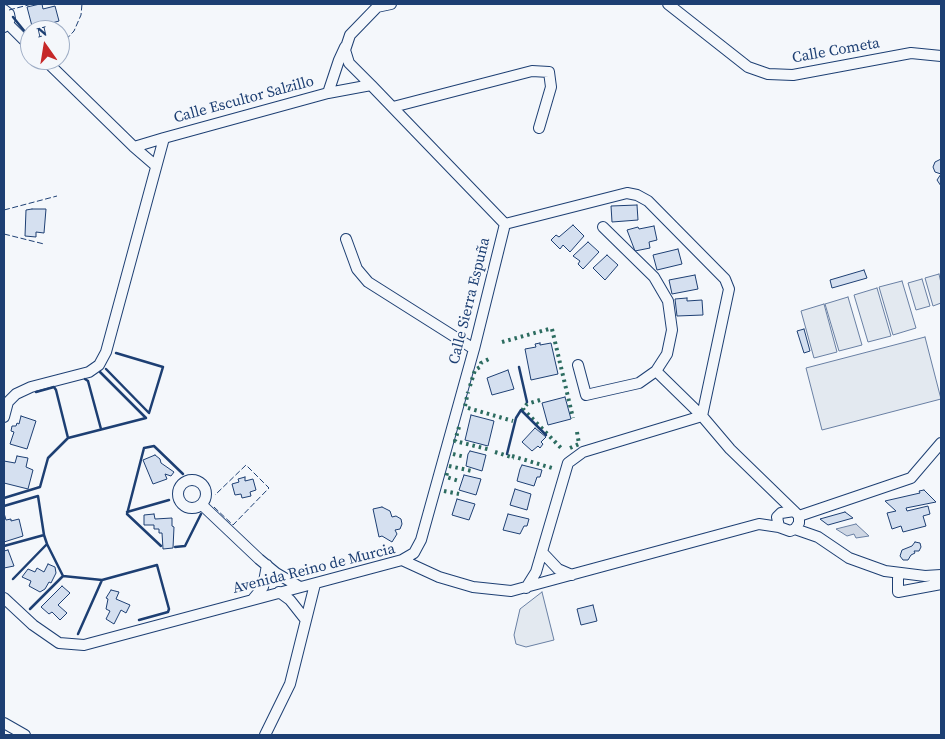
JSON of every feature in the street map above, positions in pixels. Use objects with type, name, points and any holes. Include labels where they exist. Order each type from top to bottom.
[{"type":"street","points":[[391,4],[378,6],[350,35],[345,50],[349,62],[505,224]]},
{"type":"street","name":"Calle Cometa","points":[[668,4],[748,67],[768,74],[793,75],[911,53],[941,56]]},
{"type":"street","points":[[4,9],[10,17],[6,25],[20,37]]},
{"type":"street","points":[[328,93],[339,60],[347,44]]},
{"type":"street","points":[[55,70],[156,166]]},
{"type":"street","points":[[393,107],[532,70],[549,72],[551,87],[539,128]]},
{"type":"street","name":"Calle Escultor Salzillo","points":[[4,418],[8,402],[16,394],[31,387],[90,372],[99,365],[106,352],[164,138],[328,93],[371,85]]},
{"type":"street","points":[[134,147],[164,138]]},
{"type":"street","name":"Calle Sierra Espuña","points":[[402,560],[414,553],[421,540],[474,349],[505,224],[627,193],[637,195],[648,201],[725,279],[729,289],[702,416]]},
{"type":"street","points":[[578,365],[586,396],[640,383],[656,371],[667,354],[672,330],[668,301],[654,277],[603,227]]},
{"type":"street","points":[[346,239],[357,269],[368,282],[474,349]]},
{"type":"street","points":[[656,371],[702,416],[730,449],[797,514],[799,523],[795,529]]},
{"type":"street","points":[[526,588],[536,572],[568,464],[583,452],[702,416]]},
{"type":"street","name":"Avenida Reino de Murcia","points":[[778,522],[781,513],[797,514],[911,478],[941,443]]},
{"type":"street","points":[[202,505],[276,573],[300,587]]},
{"type":"street","name":"Avenida Reino de Murcia","points":[[4,598],[32,625],[60,643],[84,645],[402,560],[439,576],[474,587],[512,591],[759,524],[778,522],[790,531],[795,529],[818,537],[849,558],[885,571],[925,576],[941,575]]},
{"type":"street","points":[[542,552],[558,569],[572,575]]},
{"type":"street","points":[[253,599],[263,587],[267,565]]},
{"type":"street","points":[[898,573],[898,592],[941,584]]},
{"type":"street","points":[[265,735],[290,684],[315,584]]},
{"type":"street","points":[[279,592],[290,600],[305,618]]},
{"type":"street","points":[[4,723],[25,735]]},
{"type":"shaded area","points":[[939,274],[941,303],[933,306],[925,278]]},
{"type":"shaded area","points":[[922,279],[930,306],[916,310],[908,283]]},
{"type":"shaded area","points":[[902,281],[916,328],[893,335],[879,287]]},
{"type":"shaded area","points":[[877,288],[891,336],[868,342],[854,295]]},
{"type":"shaded area","points":[[848,297],[862,345],[839,351],[825,304]]},
{"type":"shaded area","points":[[824,304],[837,352],[814,358],[801,311]]},
{"type":"shaded area","points":[[925,337],[941,399],[822,430],[806,368]]},
{"type":"shaded area","points":[[856,524],[869,536],[856,538],[854,534],[847,536],[836,529]]},
{"type":"shaded area","points":[[542,592],[554,640],[526,647],[516,644],[514,635],[520,609]]},
{"type":"building","points":[[42,4],[43,9],[55,6],[59,20],[30,20],[27,7]]},
{"type":"building","points":[[941,159],[941,174],[935,172],[933,167],[935,162]]},
{"type":"building","points":[[941,174],[941,186],[937,180]]},
{"type":"building","points":[[637,205],[638,220],[612,222],[611,206]]},
{"type":"building","points":[[46,209],[44,233],[36,232],[36,237],[25,236],[26,210]]},
{"type":"building","points":[[573,225],[584,236],[570,252],[563,245],[560,249],[551,240],[556,235],[559,237]]},
{"type":"building","points":[[654,226],[657,240],[649,242],[650,248],[635,251],[627,230]]},
{"type":"building","points":[[588,242],[599,252],[583,269],[578,264],[580,261],[573,256]]},
{"type":"building","points":[[678,249],[682,264],[657,270],[653,255]]},
{"type":"building","points":[[607,255],[618,265],[605,280],[593,268]]},
{"type":"building","points":[[864,270],[867,278],[832,288],[830,280]]},
{"type":"building","points":[[695,275],[698,289],[672,294],[669,280]]},
{"type":"building","points":[[687,298],[687,301],[702,300],[703,315],[677,316],[675,299]]},
{"type":"building","points":[[804,329],[810,351],[804,353],[797,331]]},
{"type":"building","points":[[540,343],[540,345],[551,343],[558,374],[531,380],[525,349],[536,347],[535,344]]},
{"type":"building","points":[[508,370],[514,389],[492,395],[487,378]]},
{"type":"building","points":[[565,397],[571,419],[548,425],[542,403]]},
{"type":"building","points":[[471,415],[494,421],[488,446],[465,440]]},
{"type":"building","points":[[21,416],[36,421],[27,449],[10,444],[14,432],[11,431],[12,426],[16,426],[17,423],[19,424]]},
{"type":"building","points":[[535,428],[546,437],[541,442],[543,444],[540,448],[538,446],[532,451],[522,442]]},
{"type":"building","points":[[470,451],[486,455],[482,471],[466,466]]},
{"type":"building","points":[[155,455],[160,459],[161,463],[174,472],[171,476],[165,474],[167,479],[153,484],[143,460]]},
{"type":"building","points":[[17,456],[28,458],[26,467],[33,470],[28,489],[4,483],[4,461],[15,463]]},
{"type":"building","points":[[522,465],[542,470],[534,486],[517,481]]},
{"type":"building","points":[[464,475],[481,479],[476,495],[459,490]]},
{"type":"building","points":[[245,477],[245,481],[253,479],[256,490],[250,492],[251,496],[242,498],[241,494],[235,495],[232,484],[239,482],[238,479]]},
{"type":"building","points":[[515,489],[531,494],[527,510],[510,505]]},
{"type":"building","points":[[924,490],[936,502],[906,508],[907,511],[928,506],[930,514],[923,516],[926,526],[903,532],[901,526],[892,529],[887,513],[896,511],[885,501],[920,493],[919,491]]},
{"type":"building","points":[[457,499],[475,504],[469,520],[452,515]]},
{"type":"building","points":[[382,507],[390,511],[392,517],[396,516],[401,519],[402,524],[400,529],[395,530],[397,534],[392,542],[382,536],[379,537],[373,509]]},
{"type":"building","points":[[845,512],[853,518],[828,525],[820,519]]},
{"type":"building","points":[[4,513],[6,520],[19,519],[23,536],[4,542]]},
{"type":"building","points":[[154,514],[155,519],[172,518],[172,526],[174,527],[173,548],[163,549],[162,533],[159,533],[159,529],[154,529],[154,525],[144,525],[144,515]]},
{"type":"building","points":[[508,514],[529,519],[527,526],[524,526],[520,534],[503,530]]},
{"type":"building","points":[[915,542],[920,543],[919,551],[914,551],[915,553],[908,560],[903,560],[900,556],[902,550],[912,546]]},
{"type":"building","points":[[8,550],[14,566],[4,568],[4,551]]},
{"type":"building","points":[[48,564],[55,567],[56,573],[51,583],[49,582],[45,589],[40,592],[29,586],[31,581],[22,577],[28,569],[35,572],[37,568],[44,572]]},
{"type":"building","points":[[62,586],[70,593],[58,605],[67,613],[60,620],[52,612],[49,614],[41,607]]},
{"type":"building","points":[[111,590],[119,592],[116,599],[130,605],[126,613],[121,610],[114,624],[106,619],[110,611],[106,609],[108,599],[106,598]]},
{"type":"building","points":[[593,605],[597,621],[581,625],[577,609]]},
{"type":"hedge","points":[[502,342],[549,329]]},
{"type":"hedge","points":[[552,329],[573,418]]},
{"type":"hedge","points":[[470,386],[475,370],[480,367],[481,363],[491,358]]},
{"type":"hedge","points":[[465,406],[468,392]]},
{"type":"hedge","points":[[540,400],[527,404],[523,409],[562,449]]},
{"type":"hedge","points":[[468,408],[513,421]]},
{"type":"hedge","points":[[459,427],[455,441],[491,450]]},
{"type":"hedge","points":[[570,448],[579,444],[577,432]]},
{"type":"hedge","points":[[495,452],[514,458]]},
{"type":"hedge","points":[[453,454],[465,457]]},
{"type":"hedge","points":[[512,456],[552,468]]},
{"type":"hedge","points":[[449,466],[472,471]]},
{"type":"hedge","points":[[447,473],[446,477],[459,481]]},
{"type":"hedge","points":[[444,491],[459,494]]},
{"type":"fence","points":[[9,10],[32,4]]},
{"type":"fence","points":[[70,35],[81,15],[82,4]]},
{"type":"fence","points":[[4,210],[57,196]]},
{"type":"fence","points":[[4,234],[44,244]]},
{"type":"fence","points":[[214,507],[233,525],[269,488],[246,465],[215,495]]},
{"type":"wall","points":[[13,17],[20,26]]},
{"type":"wall","points":[[106,369],[149,413],[163,367],[116,353]]},
{"type":"wall","points":[[519,367],[527,402]]},
{"type":"wall","points":[[68,438],[146,418],[100,372]]},
{"type":"wall","points":[[85,379],[88,381],[101,429]]},
{"type":"wall","points":[[4,498],[40,487],[48,458],[68,438],[54,387],[36,392]]},
{"type":"wall","points":[[507,454],[516,418],[521,410],[546,435]]},
{"type":"wall","points":[[161,546],[127,514],[144,448],[154,446],[183,474]]},
{"type":"wall","points":[[4,506],[38,496],[47,544],[13,579]]},
{"type":"wall","points":[[127,512],[169,500]]},
{"type":"wall","points":[[175,547],[185,546],[201,514]]},
{"type":"wall","points":[[4,546],[44,535]]},
{"type":"wall","points":[[30,609],[63,576],[47,544]]},
{"type":"wall","points":[[63,576],[102,580],[157,565],[169,609],[168,612],[139,620]]},
{"type":"wall","points":[[78,634],[102,580]]}]
